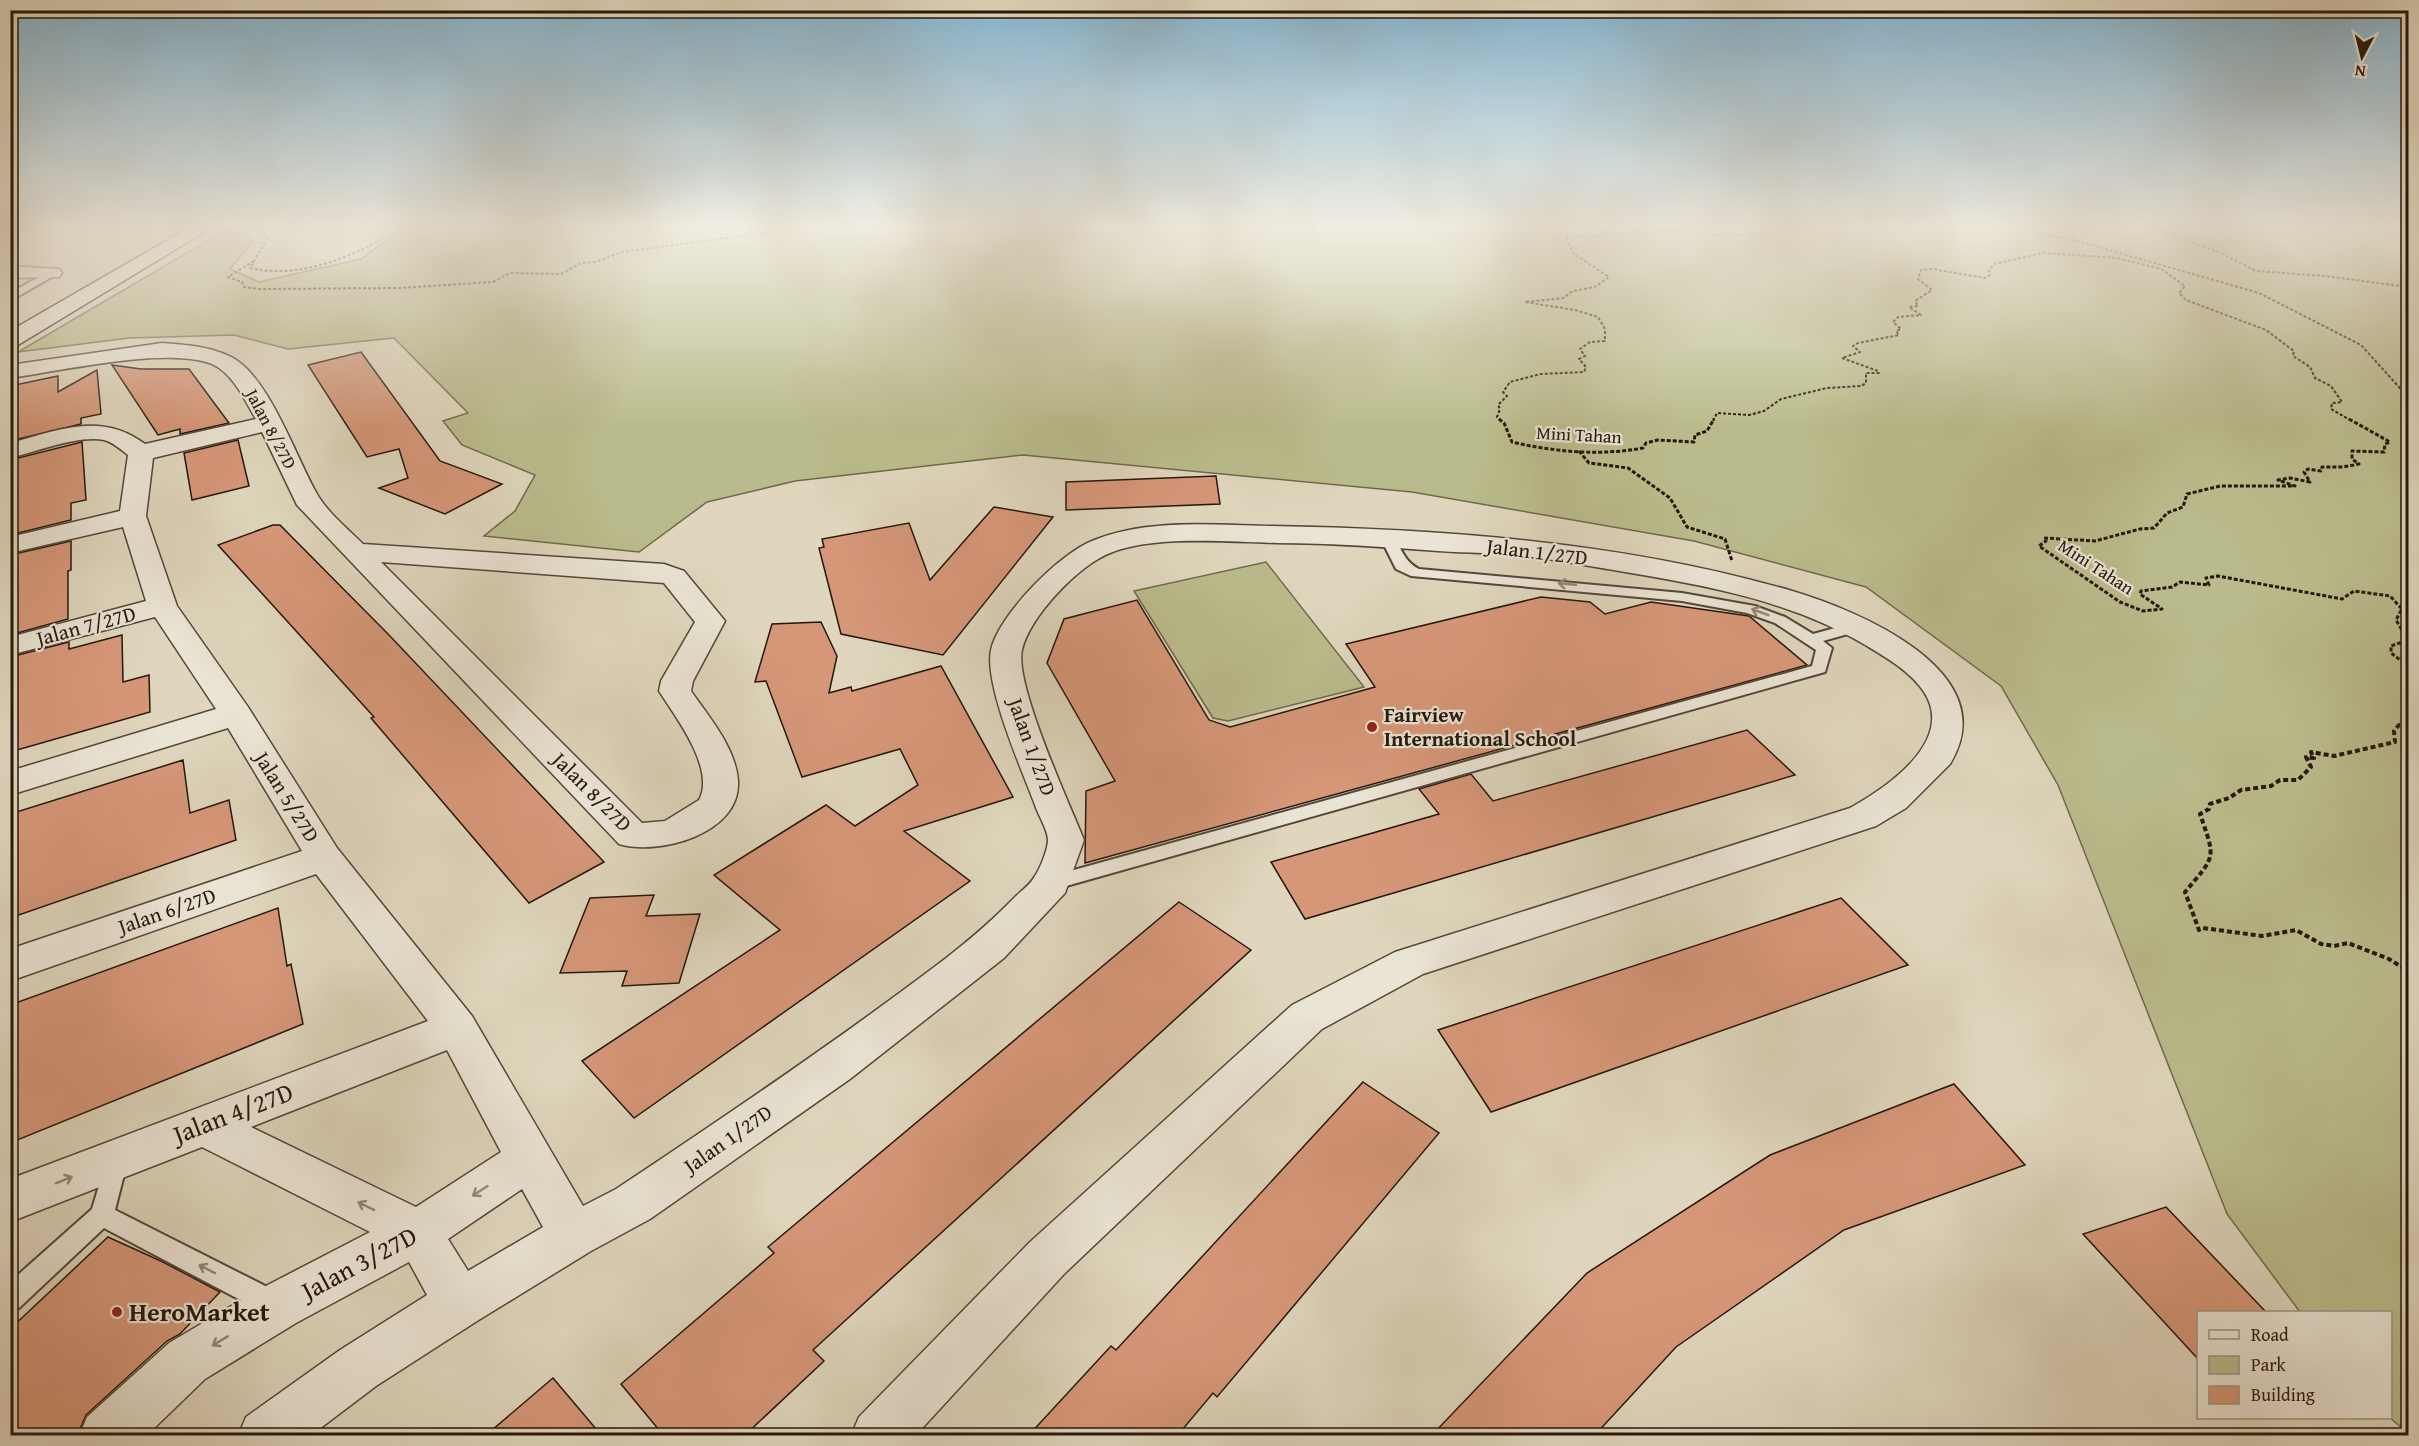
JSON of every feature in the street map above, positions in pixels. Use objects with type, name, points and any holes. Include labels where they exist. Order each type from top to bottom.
[{"type":"street","points":[[10,325],[63,293]]},
{"type":"street","points":[[10,340],[90,293]]},
{"type":"street","name":"Jalan 8/27D","points":[[17,370],[162,350],[194,352],[223,361],[246,382],[270,423],[306,499],[355,552],[632,835],[654,838],[677,831],[712,808],[721,790],[718,760],[675,692],[676,681],[710,621],[674,577],[664,573],[355,552]]},
{"type":"street","points":[[10,451],[107,432],[118,436],[141,453],[270,423]]},
{"type":"street","name":"Jalan 5/27D","points":[[141,453],[133,516],[162,606],[236,714],[324,857],[457,1028],[574,1235]]},
{"type":"street","points":[[10,545],[133,516]]},
{"type":"street","name":"Jalan 1/27D","points":[[265,1436],[358,1368],[574,1235],[633,1204],[835,1066],[990,947],[1052,883],[1066,840],[1014,705],[1005,654],[1013,632],[1056,577],[1096,548],[1122,540],[1184,533],[1316,535],[1529,549],[1719,579],[1811,606],[1857,627],[1903,654],[1939,689],[1949,716],[1938,756],[1894,799],[1863,817],[1409,963],[1307,1017],[1047,1258],[878,1436]]},
{"type":"street","name":"Jalan 7/27D","points":[[10,646],[162,606]]},
{"type":"street","points":[[10,783],[236,714]]},
{"type":"street","name":"Jalan 6/27D","points":[[10,965],[324,857]]},
{"type":"street","name":"Jalan 4/27D","points":[[10,1201],[457,1028]]},
{"type":"street","points":[[202,1125],[418,1232],[459,1304]]},
{"type":"street","name":"Jalan 3/27D","points":[[106,1436],[187,1360],[278,1306],[418,1232],[529,1159]]},
{"type":"lane","points":[[1052,883],[1819,669],[1824,648],[1780,620],[1750,609],[1682,597],[1571,585],[1416,573],[1401,566],[1388,539]]},
{"type":"lane","points":[[1812,639],[1857,627]]},
{"type":"lane","points":[[10,1299],[102,1215],[117,1159]]},
{"type":"lane","points":[[102,1215],[278,1306]]},
{"type":"path","name":"Mini Tahan","points":[[1569,293],[1563,298],[1534,299],[1525,302],[1575,310],[1598,317],[1605,329],[1605,341],[1590,342],[1580,349],[1585,356],[1579,359],[1586,367],[1584,372],[1540,374],[1510,382],[1503,392],[1507,396],[1505,400],[1498,405],[1500,409],[1497,417],[1504,423],[1512,442],[1540,448],[1628,452],[1643,448],[1646,443],[1658,440],[1694,442],[1695,435],[1707,431],[1709,424],[1717,418],[1714,415],[1718,413],[1755,414],[1781,399],[1827,388],[1862,386],[1867,381],[1866,373],[1879,373],[1842,358],[1860,352],[1853,346],[1858,343],[1897,336],[1899,334],[1896,331],[1901,329],[1893,322],[1898,317],[1921,315],[1909,308],[1918,306],[1915,301],[1929,293]]},
{"type":"path","name":"Mini Tahan","points":[[2180,293],[2186,300],[2266,330],[2294,351],[2293,356],[2310,367],[2315,378],[2331,386],[2339,395],[2342,402],[2332,403],[2331,409],[2390,442],[2385,444],[2384,452],[2352,451],[2352,459],[2360,464],[2344,469],[2329,466],[2322,467],[2321,471],[2308,469],[2304,472],[2310,482],[2290,478],[2278,480],[2295,486],[2220,486],[2212,490],[2187,494],[2183,507],[2167,513],[2154,528],[2143,527],[2116,537],[2081,542],[2044,538],[2046,541],[2041,542],[2039,546],[2120,602],[2143,611],[2162,609],[2152,603],[2149,597],[2140,594],[2141,591],[2172,587],[2180,582],[2209,585],[2206,578],[2215,575],[2234,576],[2254,583],[2271,584],[2315,596],[2342,599],[2354,591],[2390,596],[2402,609],[2396,620],[2408,640],[2391,646],[2391,653],[2409,666]]},
{"type":"path","points":[[2260,293],[2361,345],[2409,397]]},
{"type":"path","points":[[1579,451],[1589,463],[1628,468],[1670,498],[1687,527],[1725,539],[1732,561],[1719,579]]},
{"type":"path","points":[[2409,726],[2399,725],[2394,731],[2395,742],[2334,756],[2311,752],[2314,758],[2306,757],[2311,767],[2298,780],[2280,780],[2271,786],[2241,790],[2210,804],[2209,809],[2200,814],[2212,846],[2211,853],[2205,867],[2185,892],[2199,930],[2203,928],[2245,935],[2284,935],[2296,930],[2311,942],[2338,947],[2348,943],[2389,959],[2409,970]]},
{"type":"green space","points":[[118,293],[2408,293],[2408,1433],[2391,1419],[2392,1311],[2299,1311],[2227,1214],[2058,785],[2001,686],[1866,587],[1694,541],[1412,492],[1023,455],[795,481],[707,502],[639,552],[484,536],[515,511],[535,475],[462,445],[443,421],[468,413],[394,338],[288,349],[234,335],[129,338],[18,352]]},
{"type":"green space","points":[[1266,562],[1364,687],[1228,721],[1213,718],[1134,591]]},
{"type":"building","points":[[361,352],[440,461],[502,484],[445,514],[379,488],[408,478],[399,449],[367,457],[308,365]]},
{"type":"building","points":[[112,365],[141,369],[189,369],[229,423],[180,434],[180,429],[158,435]]},
{"type":"building","points":[[97,370],[101,414],[81,418],[81,424],[10,441],[10,386],[58,376],[58,392]]},
{"type":"building","points":[[238,440],[249,486],[192,500],[184,453]]},
{"type":"building","points":[[82,442],[86,500],[71,503],[71,520],[10,535],[10,460]]},
{"type":"building","points":[[1216,476],[1220,504],[1066,510],[1066,482]]},
{"type":"building","points":[[994,507],[1053,517],[943,655],[841,634],[819,548],[824,547],[822,539],[909,523],[930,580]]},
{"type":"building","points":[[273,525],[280,525],[389,635],[604,862],[529,903],[371,718],[374,717],[218,545]]},
{"type":"building","points":[[71,541],[71,570],[68,571],[68,619],[10,635],[10,555]]},
{"type":"building","points":[[1541,597],[1590,602],[1605,614],[1651,602],[1749,616],[1807,665],[1085,863],[1086,791],[1115,781],[1047,663],[1064,619],[1137,600],[1209,720],[1230,727],[1375,687],[1346,644]]},
{"type":"building","points":[[821,622],[837,656],[829,693],[851,687],[852,691],[941,666],[1013,797],[904,831],[970,881],[634,1118],[582,1061],[780,930],[714,875],[826,805],[855,826],[918,785],[900,749],[802,777],[766,681],[755,682],[772,624]]},
{"type":"building","points":[[122,635],[123,682],[149,675],[150,712],[10,752],[10,657],[69,642],[69,649]]},
{"type":"building","points":[[1747,730],[1795,775],[1305,919],[1271,862],[1439,814],[1419,789],[1471,774],[1493,801]]},
{"type":"building","points":[[183,760],[190,813],[229,800],[236,840],[10,918],[10,814]]},
{"type":"building","points":[[654,895],[646,916],[700,914],[679,983],[622,986],[627,971],[560,973],[590,898]]},
{"type":"building","points":[[1841,898],[1908,965],[1491,1112],[1438,1030]]},
{"type":"building","points":[[1179,902],[1251,950],[813,1350],[824,1361],[744,1436],[664,1436],[621,1384],[774,1253],[768,1247]]},
{"type":"building","points":[[278,908],[287,966],[291,964],[303,1024],[10,1143],[10,1005]]},
{"type":"building","points":[[1363,1082],[1439,1133],[1217,1397],[1213,1393],[1177,1436],[1028,1436],[1111,1346],[1116,1350]]},
{"type":"building","points":[[1954,1084],[2025,1165],[1844,1230],[1676,1347],[1594,1436],[1431,1436],[1587,1273],[1770,1155]]},
{"type":"building","points":[[2166,1207],[2265,1311],[2197,1311],[2197,1358],[2083,1234]]},
{"type":"building","points":[[108,1237],[163,1262],[220,1292],[180,1334],[167,1341],[86,1415],[77,1436],[10,1436],[10,1329]]},
{"type":"building","points":[[553,1378],[602,1436],[485,1436]]},
{"type":"place","name":"Fairview International School","points":[[1372,727]]},
{"type":"place","name":"HeroMarket","points":[[117,1312]]}]
